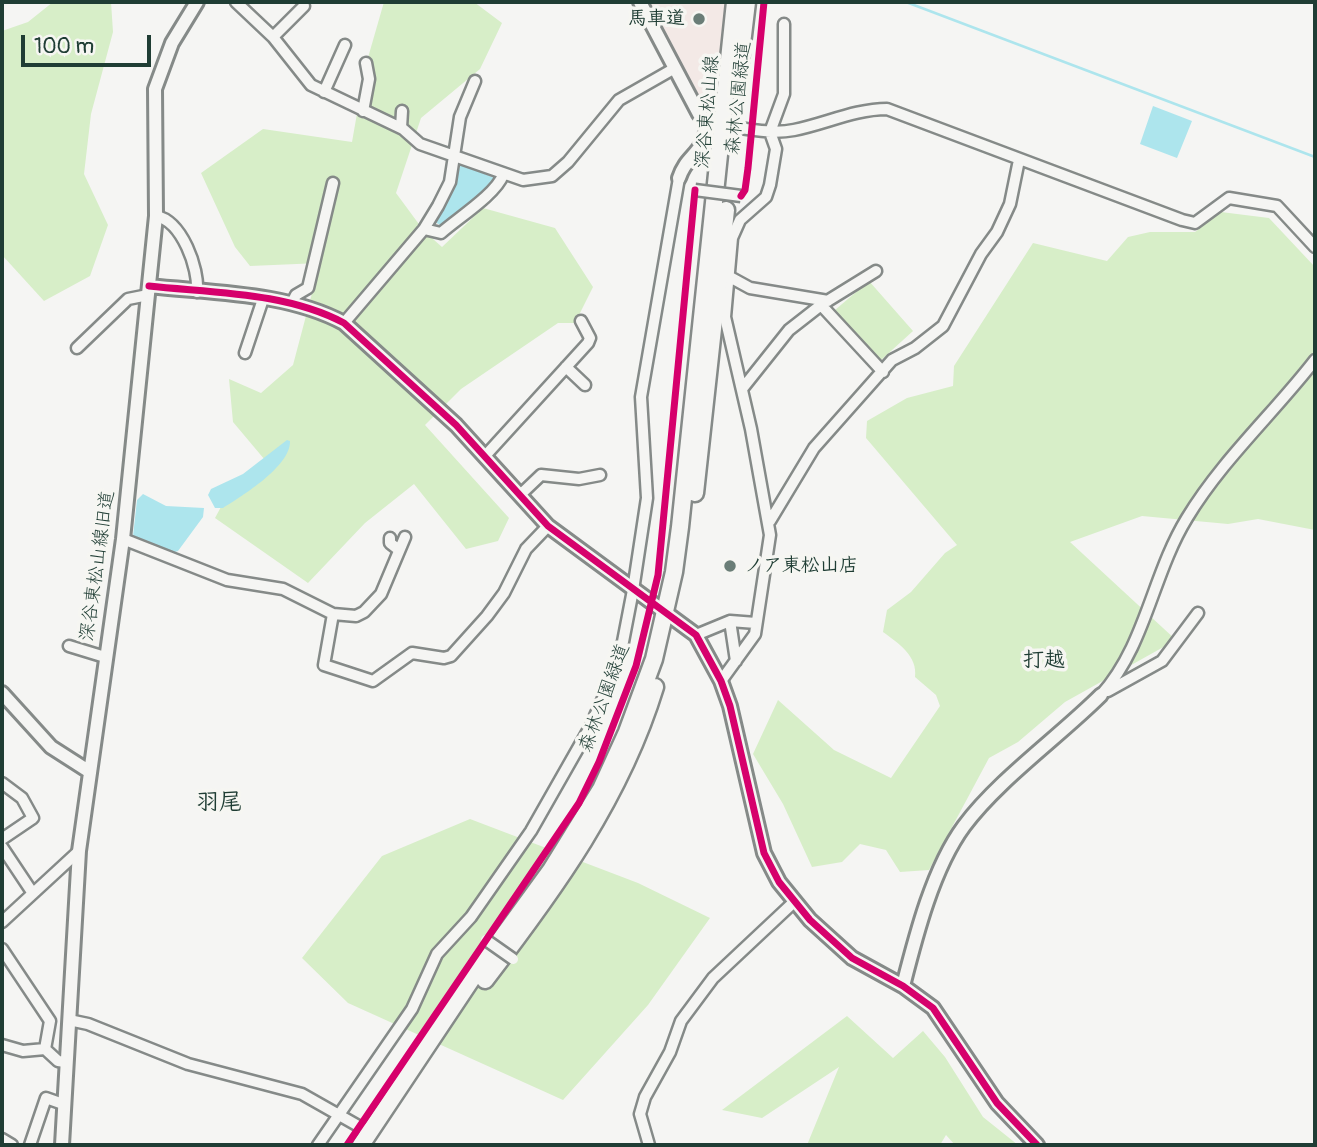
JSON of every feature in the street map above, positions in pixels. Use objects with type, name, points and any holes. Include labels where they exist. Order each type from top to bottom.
[{"type":"main road","name":"深谷東松山線","points":[[368,1141],[586,817],[615,760],[670,617],[735,2]]},
{"type":"main road","name":"深谷東松山線","points":[[721,125],[747,2]]},
{"type":"street","name":"深谷東松山線旧道","points":[[62,1145],[79,851],[123,538],[156,216],[155,89],[172,43],[197,2]]},
{"type":"street","points":[[236,2],[273,37],[302,77],[324,92],[401,128],[419,144],[523,180],[552,176],[568,162],[619,100],[675,68]]},
{"type":"street","points":[[640,2],[699,114],[721,125],[770,132],[793,130],[872,109],[887,109],[1195,223],[1229,198],[1277,206],[1315,247]]},
{"type":"street","points":[[273,37],[304,6]]},
{"type":"street","points":[[770,521],[764,511],[742,389],[725,317],[732,238],[740,220],[766,197],[776,149],[770,132],[784,94],[783,24]]},
{"type":"street","points":[[324,92],[345,45]]},
{"type":"street","points":[[363,111],[369,79],[366,63]]},
{"type":"street","points":[[344,323],[424,229],[450,182],[460,117],[475,81]]},
{"type":"street","points":[[401,128],[402,111]]},
{"type":"street","points":[[318,1145],[412,1009],[437,954],[471,917],[500,878],[558,785],[609,685],[621,652],[634,590],[647,498],[641,397],[679,178],[684,164],[721,125]]},
{"type":"street","points":[[721,681],[755,634],[770,521],[814,448],[892,360],[929,338],[943,326],[981,254],[998,232],[1010,204],[1019,160]]},
{"type":"street","points":[[424,229],[441,233],[474,204],[490,195],[503,175]]},
{"type":"street","points":[[292,303],[296,295],[308,288],[333,183]]},
{"type":"street","points":[[695,190],[741,196]]},
{"type":"street","points":[[156,216],[163,218],[185,243],[197,292]]},
{"type":"street","points":[[742,389],[784,335],[825,303],[876,271]]},
{"type":"street","points":[[728,276],[750,288],[825,303],[883,372]]},
{"type":"street","points":[[77,348],[128,299],[148,290],[197,292],[292,303],[324,312],[344,323],[456,425],[548,526],[696,635],[721,681],[730,706],[764,853],[779,882],[794,902],[852,958],[903,986],[933,1008],[997,1103],[1037,1145]]},
{"type":"street","points":[[245,353],[263,299]]},
{"type":"street","points":[[485,456],[590,338],[581,321]]},
{"type":"street","points":[[903,986],[922,918],[948,852],[965,824],[1116,678],[1139,636],[1186,519],[1315,360]]},
{"type":"street","points":[[566,368],[585,385]]},
{"type":"street","points":[[520,495],[537,478],[547,474],[579,479],[600,475]]},
{"type":"street","points":[[333,614],[324,665],[373,681],[412,653],[444,659],[451,656],[487,616],[504,593],[526,549],[548,526]]},
{"type":"street","points":[[123,538],[227,580],[283,589],[333,614],[356,616],[369,608],[384,589],[405,537]]},
{"type":"street","points":[[390,538],[390,543],[399,550]]},
{"type":"street","points":[[1101,695],[1162,661],[1198,613]]},
{"type":"street","points":[[696,635],[730,621],[756,623]]},
{"type":"street","points":[[730,621],[736,661]]},
{"type":"street","points":[[69,646],[105,657]]},
{"type":"street","points":[[2,693],[51,747],[90,772]]},
{"type":"street","points":[[2,783],[22,797],[33,818],[2,839]]},
{"type":"street","points":[[2,847],[32,892]]},
{"type":"street","points":[[2,922],[79,851]]},
{"type":"street","points":[[649,1145],[640,1114],[645,1097],[670,1052],[681,1021],[713,978],[794,902]]},
{"type":"street","points":[[486,940],[513,959]]},
{"type":"street","points":[[2,949],[50,1021],[45,1049]]},
{"type":"street","points":[[50,1021],[88,1024],[188,1063],[302,1094],[337,1114],[368,1141]]},
{"type":"street","points":[[3,1048],[23,1051],[45,1049],[58,1061],[65,1062]]},
{"type":"street","points":[[30,1145],[46,1098],[63,1104]]},
{"type":"street","points":[[2,1139],[12,1145]]},
{"type":"shaded area","points":[[650,2],[726,2],[716,108],[710,112],[706,109]]},
{"type":"green space","points":[[53,2],[111,2],[113,32],[91,114],[84,174],[108,225],[90,276],[44,301],[2,255],[2,31],[28,22]]},
{"type":"green space","points":[[384,2],[474,2],[502,23],[480,69],[421,118],[396,193],[424,231],[442,247],[483,208],[555,228],[593,287],[575,323],[558,323],[461,389],[425,425],[509,518],[498,541],[466,549],[414,484],[365,523],[308,583],[215,518],[229,492],[270,466],[233,422],[229,379],[261,393],[293,365],[320,263],[250,266],[235,247],[201,173],[263,129],[352,142],[365,68]]},
{"type":"green space","points":[[1221,212],[1269,218],[1315,267],[1315,530],[1258,519],[1228,524],[1142,516],[1070,542],[1176,640],[1065,702],[1018,742],[989,758],[929,870],[900,872],[886,850],[860,844],[842,862],[812,867],[783,804],[753,754],[778,700],[834,750],[891,778],[940,706],[936,695],[915,677],[910,656],[883,632],[887,610],[911,592],[945,553],[957,545],[866,438],[867,421],[907,398],[953,386],[954,366],[1033,243],[1107,261],[1128,237],[1150,232],[1195,232]]},
{"type":"green space","points":[[869,281],[913,331],[880,361],[835,310]]},
{"type":"green space","points":[[470,819],[638,883],[710,918],[648,1005],[563,1100],[348,1003],[302,958],[382,856]]},
{"type":"green space","points":[[847,1016],[893,1058],[923,1031],[945,1057],[983,1117],[1018,1145],[955,1145],[946,1135],[940,1145],[807,1145],[839,1067],[762,1118],[722,1110]]},
{"type":"water","points":[[1153,106],[1192,121],[1177,158],[1140,144]]},
{"type":"water","points":[[461,164],[497,179],[478,198],[442,226],[433,221],[446,202]]},
{"type":"water","points":[[287,440],[290,441],[288,451],[274,470],[231,503],[223,508],[215,508],[208,495],[211,489],[243,474]]},
{"type":"water","points":[[143,494],[166,506],[204,508],[203,517],[178,551],[172,553],[133,536],[137,500]]},
{"type":"waterway","points":[[906,2],[1315,157]]},
{"type":"cycle path","name":"森林公園緑道","points":[[741,196],[745,190],[748,168],[764,2]]},
{"type":"cycle path","name":"森林公園緑道","points":[[347,1145],[579,803],[599,762],[636,666],[658,575],[695,190]]},
{"type":"cycle path","points":[[149,286],[274,300],[298,305],[344,323],[456,425],[548,526],[696,635],[721,681],[730,706],[764,853],[779,882],[810,920],[852,958],[903,986],[933,1008],[997,1103],[1037,1145]]},
{"type":"place","name":"馬車道","points":[[699,19]]},
{"type":"place","name":"ノア東松山店","points":[[730,566]]},
{"type":"district","name":"打越","points":[[1044,661]]},
{"type":"district","name":"羽尾","points":[[219,803]]}]
